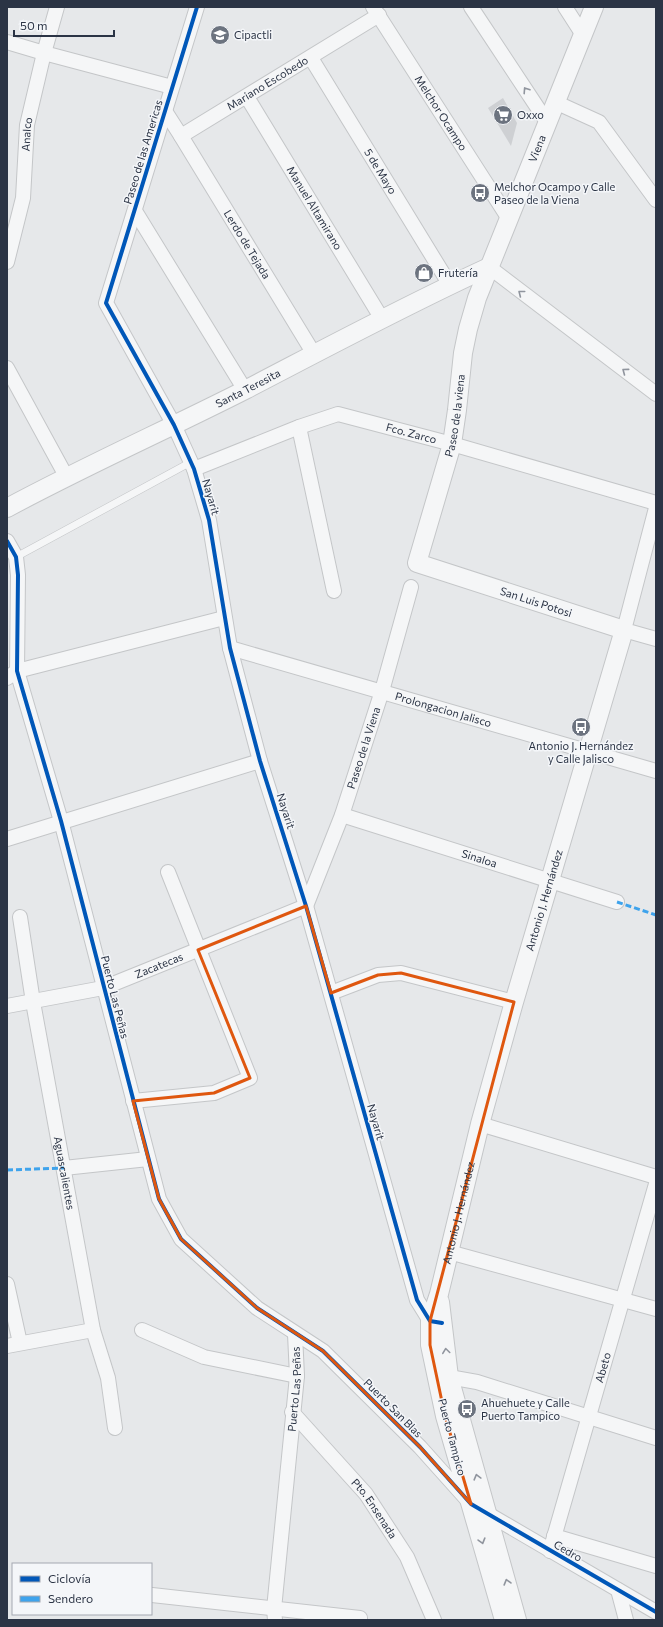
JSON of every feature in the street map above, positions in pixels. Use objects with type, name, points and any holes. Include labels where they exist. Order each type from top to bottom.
[{"type":"street","name":"Analco","points":[[7,262],[23,198],[27,125],[44,54],[58,7]]},
{"type":"street","name":"Paseo de las Americas","points":[[106,303],[198,7]]},
{"type":"street","points":[[471,7],[547,122]]},
{"type":"street","points":[[564,7],[583,35]]},
{"type":"street","name":"Viena","points":[[489,268],[594,7]]},
{"type":"street","name":"Mariano Escobedo","points":[[181,136],[311,58],[376,11]]},
{"type":"street","name":"Melchor Ocampo","points":[[376,11],[508,219]]},
{"type":"street","points":[[7,42],[44,54],[172,87]]},
{"type":"street","name":"5 de Mayo","points":[[311,58],[450,285]]},
{"type":"street","name":"Manuel Altamirano","points":[[247,97],[382,319]]},
{"type":"street","points":[[555,102],[599,122],[656,200]]},
{"type":"street","points":[[165,111],[181,136]]},
{"type":"street","name":"Lerdo de Tejada","points":[[181,136],[314,354]]},
{"type":"street","points":[[135,211],[245,390]]},
{"type":"street","points":[[489,268],[656,394]]},
{"type":"street","name":"Santa Teresita","points":[[7,508],[66,476],[245,390],[450,285],[489,268]]},
{"type":"street","name":"Paseo de la viena","points":[[417,563],[452,444],[468,329],[489,268]]},
{"type":"street","name":"Nayarit","points":[[106,303],[174,425],[193,466],[209,520],[230,648],[260,761],[306,906],[417,1300],[436,1322]]},
{"type":"street","points":[[7,368],[66,476]]},
{"type":"street","name":"Fco. Zarco","points":[[193,466],[338,414],[452,444],[656,503]]},
{"type":"street","points":[[299,427],[334,591]]},
{"type":"street","name":"Antonio J. Hernández","points":[[436,1322],[439,1294],[480,1124],[514,1002],[624,630],[656,508]]},
{"type":"street","name":"Puerto Las Peñas","points":[[7,541],[16,557],[18,575],[12,674],[61,821],[103,988],[159,1199],[181,1239],[257,1308],[295,1334],[297,1376],[292,1412],[274,1614]]},
{"type":"street","name":"San Luis Potosi","points":[[417,563],[656,639]]},
{"type":"street","name":"Paseo de la Viena","points":[[306,906],[342,815],[382,691],[411,587]]},
{"type":"street","points":[[12,674],[224,618]]},
{"type":"street","name":"Prolongacion Jalisco","points":[[230,648],[656,771]]},
{"type":"street","points":[[7,838],[260,761]]},
{"type":"street","name":"Sinaloa","points":[[342,815],[617,902]]},
{"type":"street","points":[[133,1101],[214,1093],[250,1078],[168,872]]},
{"type":"street","name":"Zacatecas","points":[[7,1006],[103,988],[306,906]]},
{"type":"street","name":"Aguascalientes","points":[[20,917],[33,1002],[93,1330],[108,1378],[114,1428]]},
{"type":"street","points":[[330,993],[378,975],[401,973],[514,1002]]},
{"type":"street","points":[[480,1124],[656,1177]]},
{"type":"street","points":[[64,1168],[148,1159]]},
{"type":"street","name":"Abeto","points":[[550,1551],[656,1184]]},
{"type":"street","points":[[449,1252],[656,1309]]},
{"type":"street","points":[[7,1284],[14,1344],[93,1330]]},
{"type":"street","name":"Puerto Tampico","points":[[436,1322],[449,1377],[517,1620]]},
{"type":"street","name":"Puerto Tampico","points":[[436,1322],[430,1345],[445,1416],[504,1620]]},
{"type":"street","points":[[142,1330],[204,1357],[297,1376]]},
{"type":"street","name":"Puerto San Blas","points":[[295,1334],[324,1351],[420,1447],[471,1504]]},
{"type":"street","points":[[449,1377],[477,1382],[588,1418],[656,1438]]},
{"type":"street","name":"Pto. Ensenada","points":[[292,1412],[366,1494],[407,1557],[434,1620]]},
{"type":"street","name":"Cedro","points":[[471,1504],[656,1612]]},
{"type":"street","points":[[554,1536],[656,1566]]},
{"type":"street","points":[[618,1590],[626,1620]]},
{"type":"street","points":[[152,1595],[274,1614],[360,1618]]},
{"type":"lane","points":[[16,557],[193,466]]},
{"type":"highlighted area","points":[[306,906],[331,993],[378,975],[401,973],[514,1002],[430,1321],[430,1345],[445,1416],[471,1504],[420,1447],[323,1351],[257,1308],[181,1239],[159,1199],[133,1101],[214,1093],[250,1078],[198,950]]},
{"type":"building","name":"Oxxo","points":[[503,98],[517,123],[511,146],[488,108]]},
{"type":"marked path","points":[[617,902],[656,915]]},
{"type":"marked path","points":[[7,1170],[64,1168]]},
{"type":"cycle path","points":[[197,7],[106,303],[174,425],[194,469],[209,520],[230,648],[260,761],[306,906],[417,1300],[430,1321],[442,1323]]},
{"type":"cycle path","points":[[7,541],[16,557],[18,575],[17,671],[61,821],[159,1199],[181,1239],[257,1308],[323,1351],[420,1447],[471,1504],[656,1612]]},
{"type":"place","name":"Cipactli","points":[[220,35]]},
{"type":"place","name":"Oxxo","points":[[503,115]]},
{"type":"place","name":"Melchor Ocampo y Calle Paseo de la Viena","points":[[480,193]]},
{"type":"place","name":"Frutería","points":[[424,273]]},
{"type":"place","name":"Antonio J. Hernández y Calle Jalisco","points":[[581,727]]},
{"type":"place","name":"Ahuehuete y Calle Puerto Tampico","points":[[467,1409]]}]
